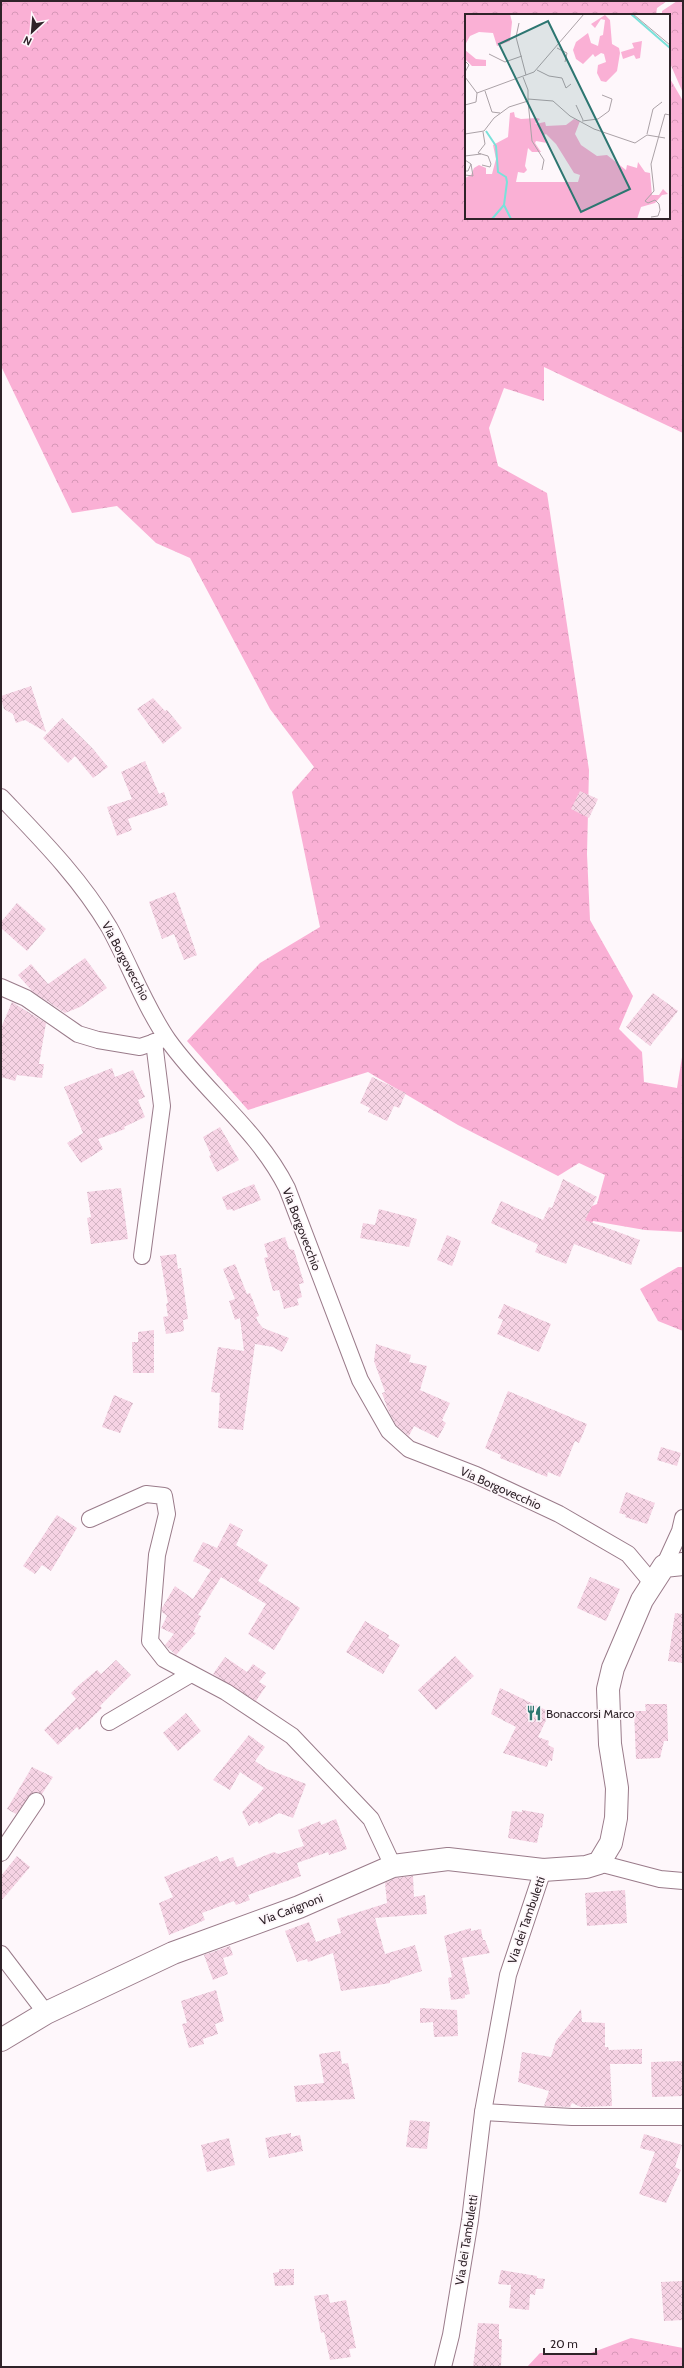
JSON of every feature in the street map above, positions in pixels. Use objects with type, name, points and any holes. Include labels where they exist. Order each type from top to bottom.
[{"type":"street","name":"Via Borgovecchio","points":[[1,797],[73,874],[108,927],[161,1040],[241,1121],[276,1165],[287,1188],[360,1380],[389,1431],[409,1449],[476,1475],[566,1518],[628,1554],[667,1572]]},
{"type":"street","points":[[1,987],[26,998],[78,1034],[98,1040],[140,1046],[161,1040],[162,1106],[159,1141],[142,1256]]},
{"type":"street","points":[[90,1519],[146,1494],[164,1496],[167,1514],[157,1555],[150,1641],[164,1658],[226,1692],[292,1736],[371,1819],[393,1866]]},
{"type":"street","points":[[683,1518],[667,1572],[642,1600],[613,1668],[608,1689],[610,1744],[617,1788],[616,1818],[611,1843],[599,1862],[660,1879],[683,1881]]},
{"type":"street","points":[[109,1722],[192,1674]]},
{"type":"street","points":[[1,1853],[36,1801]]},
{"type":"street","name":"Via Carignoni","points":[[1,2040],[46,2013],[173,1953],[299,1907],[393,1866],[448,1859],[543,1870],[586,1868],[599,1862]]},
{"type":"street","name":"Via dei Tambuletti","points":[[443,2367],[452,2335],[469,2227],[483,2112],[508,1975],[543,1870]]},
{"type":"street","points":[[1,1954],[46,2013]]},
{"type":"street","points":[[483,2112],[572,2117],[683,2117]]},
{"type":"green space","points":[[1,1],[667,1],[657,8],[656,14],[465,14],[465,219],[670,219],[670,79],[683,101],[683,433],[544,367],[544,401],[504,388],[489,428],[498,466],[547,493],[589,770],[587,854],[590,920],[633,996],[619,1029],[642,1052],[644,1082],[677,1088],[683,1051],[683,1232],[645,1230],[593,1221],[588,1234],[580,1211],[597,1204],[605,1175],[579,1163],[558,1176],[458,1125],[368,1072],[248,1110],[187,1041],[260,963],[320,927],[292,792],[314,767],[270,709],[190,558],[156,543],[117,506],[72,513],[1,366]]},
{"type":"green space","points":[[677,1],[683,1],[683,93],[670,63],[670,14],[662,14],[662,11]]},
{"type":"green space","points":[[678,1267],[683,1267],[683,1331],[658,1321],[640,1289]]},
{"type":"green space","points":[[631,2338],[683,2348],[683,2367],[527,2367],[540,2353],[588,2354]]},
{"type":"building","points":[[31,686],[46,732],[25,720],[16,723],[13,714],[4,709],[1,696]]},
{"type":"building","points":[[153,698],[165,711],[167,710],[182,728],[163,744],[137,709]]},
{"type":"building","points":[[62,718],[93,749],[108,767],[93,778],[75,756],[68,763],[43,738]]},
{"type":"building","points":[[145,761],[159,794],[164,792],[168,805],[128,819],[132,830],[117,836],[107,807],[132,799],[121,772]]},
{"type":"building","points":[[580,791],[598,799],[589,818],[571,809]]},
{"type":"building","points":[[175,892],[197,955],[184,960],[174,934],[162,939],[149,902]]},
{"type":"building","points":[[17,903],[46,929],[27,951],[1,928],[1,922]]},
{"type":"building","points":[[85,958],[107,988],[80,1007],[65,1013],[32,991],[18,975],[31,964],[48,984]]},
{"type":"building","points":[[653,993],[678,1011],[650,1046],[626,1027]]},
{"type":"building","points":[[12,1002],[46,1023],[39,1064],[44,1064],[42,1078],[17,1075],[15,1081],[1,1077],[1,1028]]},
{"type":"building","points":[[112,1068],[115,1077],[133,1070],[145,1097],[138,1100],[145,1117],[124,1127],[125,1129],[98,1139],[103,1149],[81,1163],[67,1143],[83,1133],[64,1087]]},
{"type":"building","points":[[372,1077],[406,1093],[399,1108],[394,1106],[387,1121],[368,1112],[370,1108],[360,1103]]},
{"type":"building","points":[[220,1127],[239,1160],[217,1172],[209,1156],[211,1155],[203,1137]]},
{"type":"building","points":[[563,1179],[597,1197],[585,1220],[640,1240],[631,1265],[574,1244],[566,1264],[535,1252],[538,1245],[535,1243],[491,1223],[501,1201],[543,1220],[549,1207],[552,1208]]},
{"type":"building","points":[[254,1184],[261,1200],[233,1211],[232,1209],[227,1210],[222,1197]]},
{"type":"building","points":[[121,1188],[128,1239],[91,1244],[87,1218],[91,1217],[87,1192]]},
{"type":"building","points":[[379,1209],[417,1219],[409,1247],[360,1238],[363,1223],[375,1225]]},
{"type":"building","points":[[447,1235],[461,1241],[452,1266],[437,1260]]},
{"type":"building","points":[[285,1237],[289,1249],[294,1250],[304,1283],[299,1284],[302,1297],[297,1299],[299,1305],[284,1309],[279,1290],[273,1291],[264,1258],[268,1257],[264,1244]]},
{"type":"building","points":[[176,1254],[178,1269],[181,1268],[188,1319],[183,1320],[184,1331],[166,1334],[163,1317],[168,1316],[166,1304],[168,1303],[160,1256]]},
{"type":"building","points":[[235,1264],[247,1294],[250,1293],[259,1316],[256,1317],[258,1322],[263,1328],[289,1338],[282,1352],[273,1347],[255,1344],[243,1430],[218,1428],[220,1393],[211,1392],[218,1347],[244,1351],[240,1318],[235,1320],[229,1301],[235,1299],[223,1269]]},
{"type":"building","points":[[504,1304],[551,1324],[539,1352],[497,1334],[503,1320],[498,1318]]},
{"type":"building","points":[[154,1330],[154,1373],[133,1373],[132,1342],[138,1342],[138,1332]]},
{"type":"building","points":[[376,1344],[411,1355],[409,1362],[427,1366],[420,1390],[450,1403],[442,1420],[446,1423],[438,1438],[414,1426],[409,1436],[396,1425],[388,1410],[382,1393],[385,1392],[374,1361]]},
{"type":"building","points":[[508,1391],[587,1424],[579,1443],[575,1441],[560,1477],[548,1472],[547,1477],[500,1458],[501,1455],[485,1448]]},
{"type":"building","points":[[114,1395],[133,1403],[120,1433],[102,1427]]},
{"type":"building","points":[[661,1447],[681,1453],[677,1466],[657,1460]]},
{"type":"building","points":[[626,1492],[655,1503],[647,1524],[625,1517],[626,1515],[619,1513]]},
{"type":"building","points":[[57,1515],[77,1528],[51,1571],[42,1565],[35,1574],[23,1566]]},
{"type":"building","points":[[230,1523],[243,1530],[236,1545],[268,1565],[258,1581],[300,1608],[274,1650],[248,1634],[266,1604],[221,1577],[198,1615],[201,1616],[193,1632],[196,1633],[176,1655],[165,1645],[174,1634],[161,1628],[167,1616],[162,1612],[162,1608],[175,1586],[193,1599],[211,1570],[193,1561],[203,1542],[217,1548]]},
{"type":"building","points":[[590,1577],[620,1589],[606,1621],[577,1608]]},
{"type":"building","points":[[675,1613],[683,1614],[683,1663],[668,1661]]},
{"type":"building","points":[[365,1621],[389,1635],[388,1638],[400,1645],[383,1674],[346,1652]]},
{"type":"building","points":[[455,1656],[474,1676],[436,1710],[418,1690]]},
{"type":"building","points":[[225,1657],[247,1672],[253,1664],[266,1673],[259,1682],[266,1686],[256,1701],[213,1674]]},
{"type":"building","points":[[116,1660],[131,1675],[100,1706],[102,1708],[79,1730],[77,1727],[58,1745],[44,1730],[76,1699],[71,1693],[78,1686],[97,1670],[101,1674]]},
{"type":"building","points":[[500,1688],[550,1712],[538,1737],[549,1741],[548,1745],[554,1748],[552,1761],[549,1760],[547,1767],[503,1753],[516,1727],[491,1714]]},
{"type":"building","points":[[645,1704],[667,1704],[668,1741],[664,1741],[660,1758],[636,1759],[634,1711],[646,1711]]},
{"type":"building","points":[[186,1713],[201,1731],[178,1751],[163,1733]]},
{"type":"building","points":[[249,1735],[265,1747],[255,1761],[267,1769],[306,1784],[293,1818],[279,1813],[259,1824],[257,1821],[249,1826],[242,1812],[264,1788],[240,1772],[230,1790],[213,1780]]},
{"type":"building","points":[[32,1767],[53,1777],[42,1794],[37,1792],[32,1793],[16,1814],[7,1809]]},
{"type":"building","points":[[522,1810],[544,1814],[542,1828],[540,1827],[537,1843],[508,1838],[512,1811],[522,1812]]},
{"type":"building","points":[[336,1819],[347,1849],[329,1855],[328,1852],[297,1863],[301,1876],[248,1895],[250,1900],[236,1905],[234,1901],[202,1913],[205,1920],[169,1935],[159,1903],[173,1897],[164,1877],[217,1856],[220,1862],[233,1857],[237,1867],[274,1852],[278,1854],[304,1846],[298,1830],[320,1821],[321,1825]]},
{"type":"building","points":[[17,1856],[30,1867],[1,1901],[1,1876]]},
{"type":"building","points":[[413,1876],[414,1897],[425,1895],[427,1914],[375,1918],[385,1954],[415,1945],[422,1971],[390,1981],[390,1983],[341,1991],[333,1953],[308,1962],[307,1959],[297,1962],[285,1931],[309,1922],[316,1942],[341,1933],[337,1919],[387,1903],[385,1883],[396,1878]]},
{"type":"building","points":[[625,1890],[627,1923],[587,1926],[585,1893]]},
{"type":"building","points":[[471,1928],[471,1931],[481,1929],[483,1940],[485,1940],[490,1953],[462,1958],[470,1994],[465,1995],[465,1998],[451,2000],[448,1978],[452,1977],[444,1936]]},
{"type":"building","points":[[230,1946],[233,1955],[223,1958],[228,1974],[213,1980],[204,1955]]},
{"type":"building","points":[[216,1990],[224,2021],[215,2024],[218,2034],[203,2039],[204,2044],[189,2048],[182,2024],[187,2023],[181,2001]]},
{"type":"building","points":[[420,2008],[457,2010],[458,2036],[434,2037],[433,2022],[420,2023]]},
{"type":"building","points":[[581,2009],[582,2022],[605,2023],[605,2047],[608,2047],[609,2050],[642,2049],[642,2064],[610,2064],[612,2106],[581,2107],[572,2103],[570,2107],[544,2106],[549,2091],[518,2082],[522,2052],[551,2057],[556,2041]]},
{"type":"building","points":[[340,2051],[342,2064],[348,2063],[355,2099],[296,2102],[294,2086],[324,2083],[319,2054]]},
{"type":"building","points":[[683,2061],[683,2096],[652,2097],[651,2062]]},
{"type":"building","points":[[410,2120],[430,2122],[427,2149],[406,2147]]},
{"type":"building","points":[[291,2133],[291,2137],[300,2135],[303,2151],[269,2158],[265,2138]]},
{"type":"building","points":[[644,2134],[682,2145],[675,2167],[681,2170],[666,2203],[639,2194],[655,2152],[640,2148]]},
{"type":"building","points":[[229,2138],[235,2165],[207,2172],[201,2145]]},
{"type":"building","points":[[279,2269],[294,2269],[294,2285],[275,2286],[273,2273],[279,2272]]},
{"type":"building","points":[[501,2270],[537,2276],[537,2278],[545,2279],[543,2289],[536,2289],[535,2295],[530,2294],[529,2310],[509,2308],[511,2285],[498,2284]]},
{"type":"building","points":[[683,2281],[683,2320],[664,2321],[661,2282]]},
{"type":"building","points":[[328,2294],[330,2303],[346,2300],[356,2348],[349,2349],[351,2357],[330,2360],[324,2332],[321,2333],[314,2296]]},
{"type":"building","points":[[478,2323],[499,2324],[499,2339],[502,2339],[501,2367],[473,2367]]},
{"type":"place","name":"Bonaccorsi Marco","points":[[534,1713]]}]
